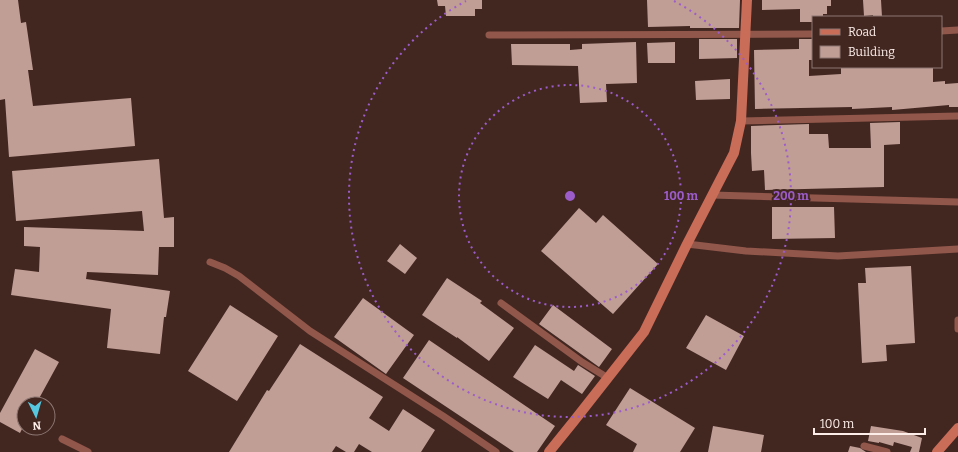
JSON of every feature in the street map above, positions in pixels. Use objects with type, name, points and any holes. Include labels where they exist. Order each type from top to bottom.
[{"type":"street","points":[[549,452],[644,332],[734,153],[741,120],[747,0]]},
{"type":"street","points":[[942,31],[958,30]]},
{"type":"street","points":[[489,35],[812,34]]},
{"type":"street","points":[[741,120],[958,116]]},
{"type":"street","points":[[712,195],[958,202]]},
{"type":"street","points":[[687,244],[746,251],[838,256],[958,249]]},
{"type":"street","points":[[210,262],[239,276],[310,331],[443,416],[496,452]]},
{"type":"street","points":[[501,303],[582,362],[608,378]]},
{"type":"street","points":[[958,320],[958,329]]},
{"type":"street","points":[[937,452],[958,428]]},
{"type":"street","points":[[62,438],[88,452]]},
{"type":"street","points":[[864,446],[887,452]]},
{"type":"building","points":[[0,0],[18,0],[21,23],[26,22],[33,70],[28,70],[33,106],[131,98],[135,146],[9,157],[5,99],[0,100]]},
{"type":"building","points":[[437,0],[482,0],[482,9],[475,9],[475,16],[446,16],[445,6],[438,6]]},
{"type":"building","points":[[647,0],[740,0],[739,28],[690,28],[690,26],[648,27]]},
{"type":"building","points":[[762,0],[831,0],[831,6],[827,6],[827,14],[823,14],[823,16],[812,16],[812,22],[800,22],[800,9],[762,10]]},
{"type":"building","points":[[863,0],[881,0],[882,16],[864,16]]},
{"type":"building","points":[[699,39],[737,39],[737,58],[699,59]]},
{"type":"building","points":[[799,39],[812,39],[812,60],[809,60],[809,76],[841,74],[841,68],[933,68],[933,82],[945,81],[945,84],[958,83],[958,107],[949,107],[949,105],[892,110],[892,107],[852,109],[852,107],[755,109],[754,50],[799,49]]},
{"type":"building","points":[[636,42],[637,83],[606,84],[607,102],[580,103],[578,66],[512,65],[511,44],[570,44],[570,50],[582,49],[582,44]]},
{"type":"building","points":[[675,42],[675,63],[648,63],[647,43]]},
{"type":"building","points":[[730,79],[730,99],[696,100],[695,81]]},
{"type":"building","points":[[900,122],[900,144],[884,145],[884,187],[765,190],[764,170],[752,171],[751,126],[809,124],[809,134],[828,134],[829,148],[871,148],[870,123]]},
{"type":"building","points":[[159,159],[164,218],[174,217],[174,247],[159,247],[158,275],[87,272],[86,279],[170,291],[166,317],[164,317],[160,354],[107,348],[111,309],[11,295],[15,269],[39,272],[40,247],[24,246],[24,227],[144,231],[142,211],[16,221],[12,171]]},
{"type":"building","points":[[772,207],[834,207],[835,238],[772,239]]},
{"type":"building","points":[[579,208],[596,223],[603,215],[658,264],[613,314],[541,251]]},
{"type":"building","points":[[400,244],[417,258],[405,274],[387,261]]},
{"type":"building","points":[[911,266],[915,343],[886,345],[887,361],[862,363],[858,283],[866,283],[865,268]]},
{"type":"building","points":[[447,278],[482,301],[480,303],[514,328],[489,361],[457,337],[422,315]]},
{"type":"building","points":[[363,298],[414,335],[386,374],[334,337]]},
{"type":"building","points":[[230,305],[278,336],[237,401],[188,371]]},
{"type":"building","points":[[553,305],[612,349],[599,367],[539,324]]},
{"type":"building","points":[[706,315],[744,336],[726,370],[686,348]]},
{"type":"building","points":[[429,340],[555,426],[537,452],[514,452],[403,378]]},
{"type":"building","points":[[300,344],[383,397],[369,418],[389,431],[403,409],[435,430],[421,452],[372,452],[359,444],[354,452],[346,452],[336,446],[332,452],[229,452],[267,390],[269,391]]},
{"type":"building","points":[[535,345],[574,371],[578,365],[595,376],[582,394],[561,380],[548,399],[513,377]]},
{"type":"building","points":[[35,349],[59,362],[40,396],[16,396],[16,431],[0,422],[0,413]]},
{"type":"building","points":[[630,388],[695,428],[680,452],[633,452],[637,444],[606,425]]},
{"type":"building","points":[[713,426],[764,435],[761,452],[708,452]]},
{"type":"building","points":[[871,426],[903,431],[922,438],[919,452],[910,452],[912,447],[894,442],[893,446],[868,441]]},
{"type":"building","points":[[850,446],[860,448],[866,452],[848,452]]}]
